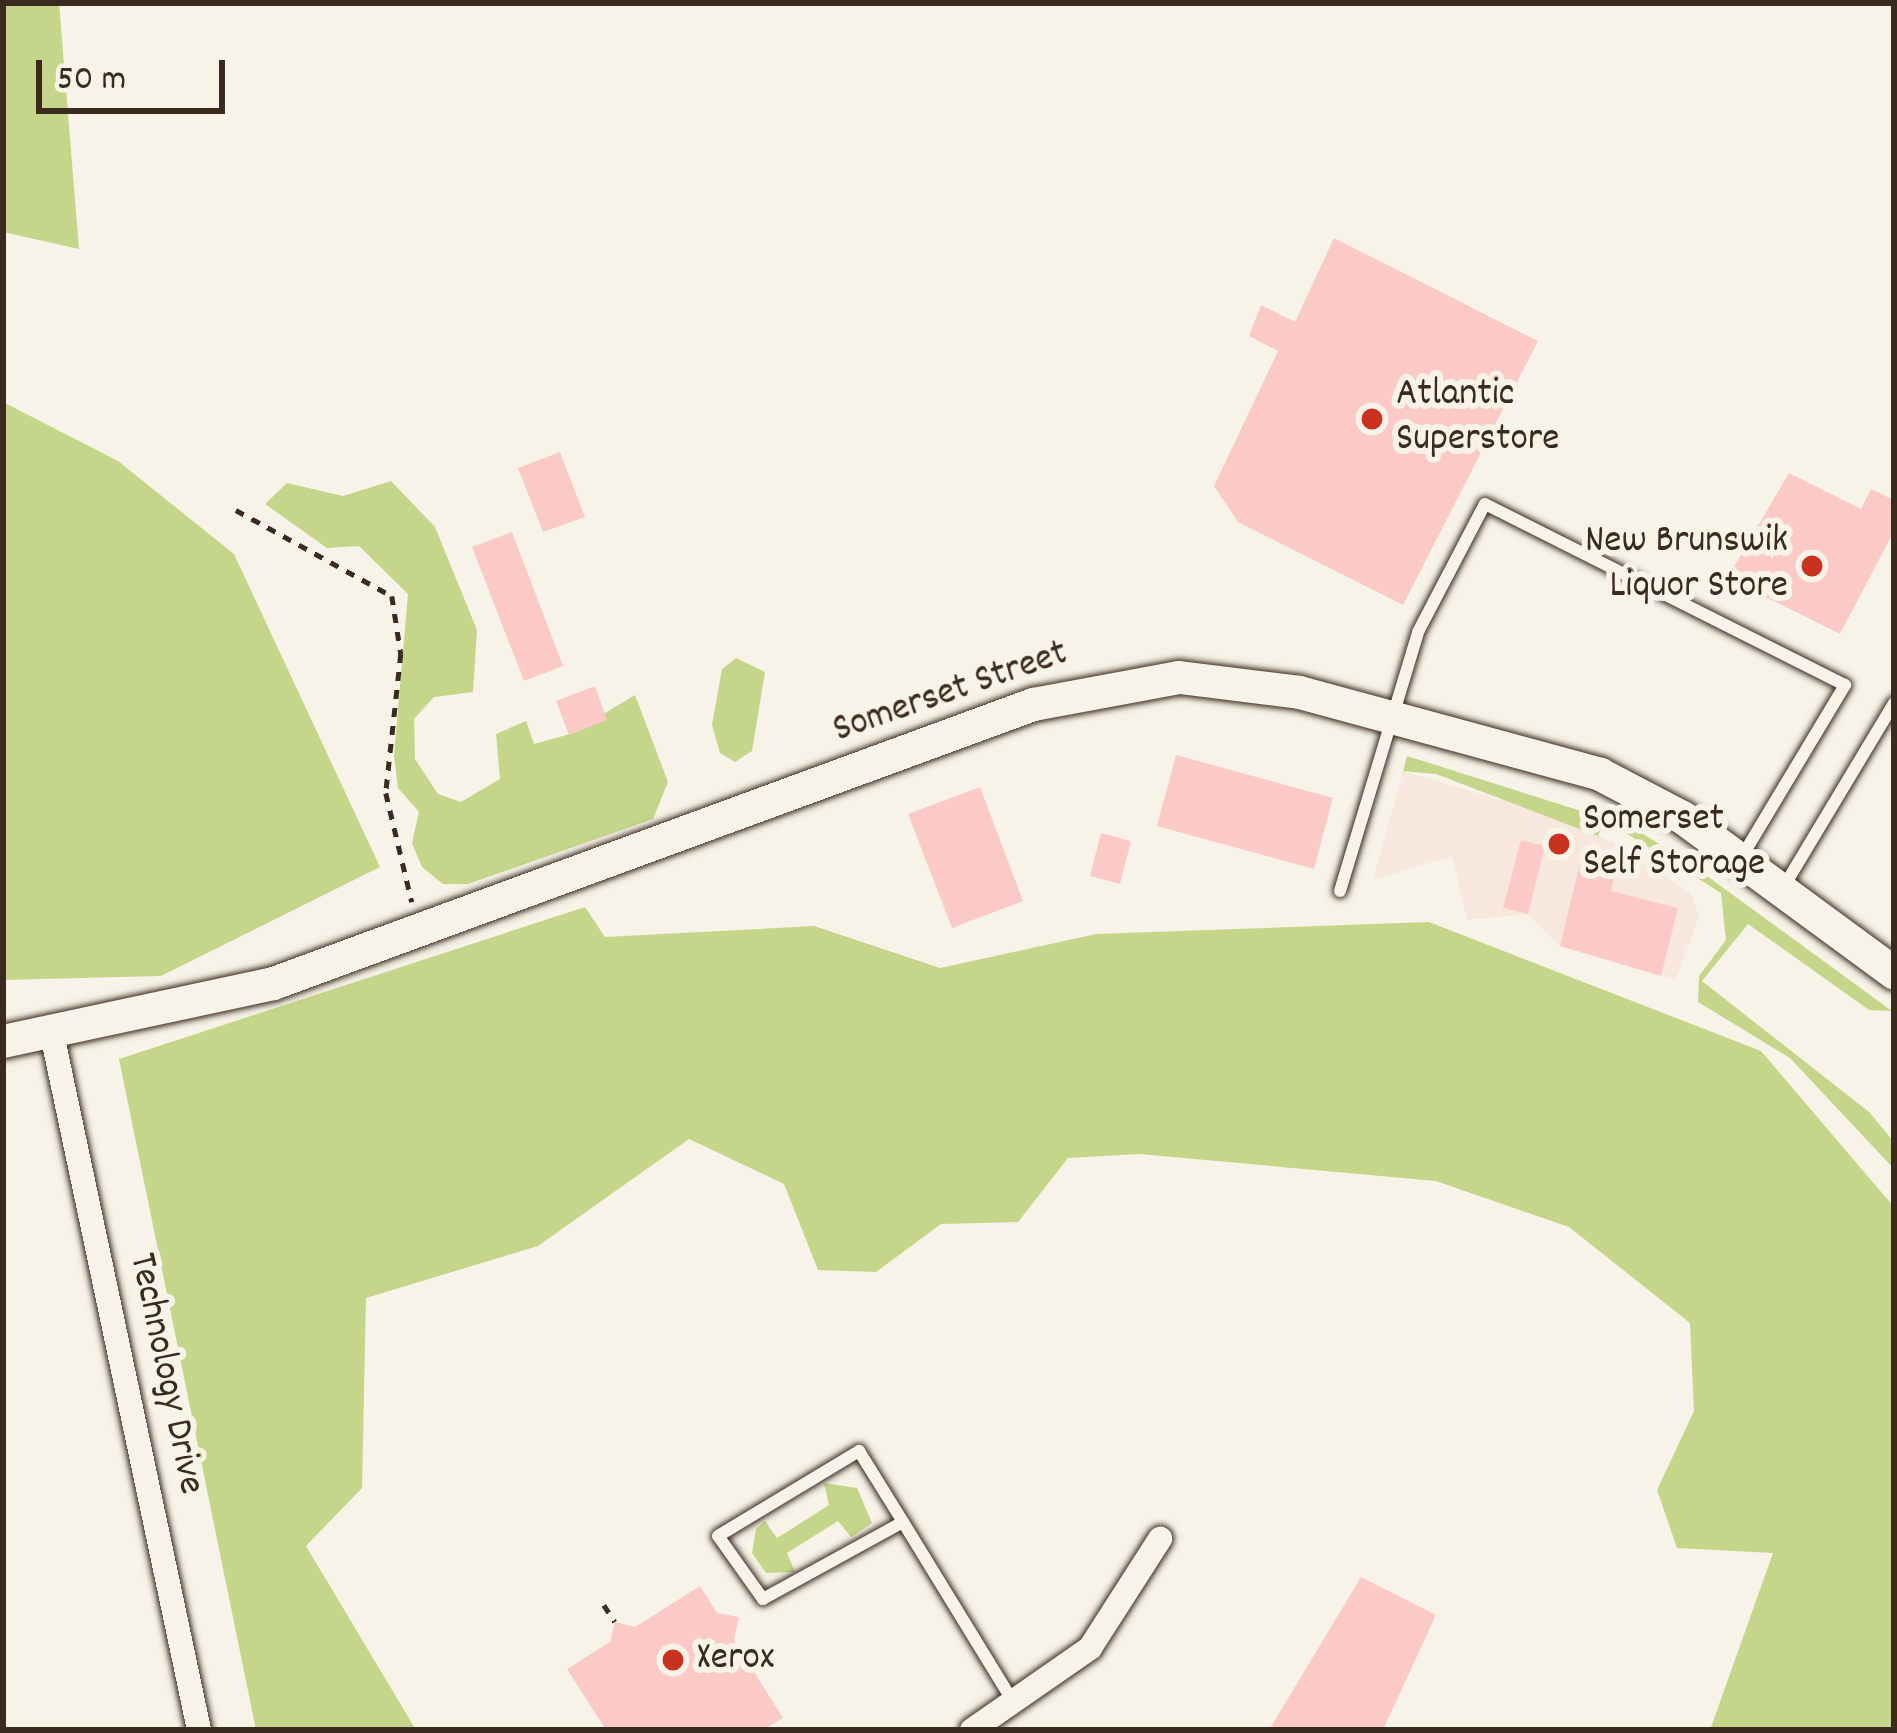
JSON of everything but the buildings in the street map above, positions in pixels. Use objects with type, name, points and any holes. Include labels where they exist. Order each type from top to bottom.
[{"type":"main road","name":"Somerset Street","points":[[3,1041],[253,989],[1080,692],[1199,677],[1393,716],[1600,774],[1741,859],[1894,973]]},
{"type":"street","name":"Technology Drive","points":[[52,1034],[199,1730]]},
{"type":"street","points":[[972,1730],[1090,1648],[1160,1539]]},
{"type":"lane","points":[[1340,891],[1418,632],[1485,504],[1845,685],[1741,859]]},
{"type":"lane","points":[[1781,890],[1894,703]]},
{"type":"lane","points":[[902,1522],[780,1595],[752,1591],[718,1536],[859,1451],[1015,1704]]},
{"type":"path","points":[[236,510],[392,596],[401,654],[386,793],[421,930]]},
{"type":"path","points":[[604,1604],[615,1622]]},
{"type":"shaded area","points":[[1403,771],[1545,813],[1628,849],[1690,893],[1699,916],[1676,980],[1560,946],[1528,914],[1467,920],[1452,856],[1373,880]]},
{"type":"green space","points":[[3,3],[59,3],[79,249],[3,232]]},
{"type":"green space","points":[[3,402],[118,461],[234,554],[380,867],[161,976],[3,980]]},
{"type":"green space","points":[[391,481],[435,527],[477,630],[473,692],[434,697],[414,719],[415,759],[438,794],[461,802],[500,779],[496,734],[526,721],[534,744],[570,734],[635,695],[668,782],[653,819],[468,884],[443,884],[422,867],[412,843],[419,812],[398,788],[394,756],[408,594],[359,546],[327,548],[265,504],[287,483],[343,496]]},
{"type":"green space","points":[[736,658],[765,672],[752,751],[735,762],[720,753],[712,725],[722,669]]},
{"type":"green space","points":[[1407,756],[1632,827],[1685,860],[1892,1011],[1869,1010],[1748,924],[1702,981],[1869,1112],[1894,1142],[1894,1169],[1790,1058],[1698,1002],[1699,976],[1726,940],[1721,893],[1605,820],[1598,836],[1436,774],[1403,771]]},
{"type":"green space","points":[[585,907],[605,937],[814,926],[940,968],[1096,934],[1429,922],[1761,1051],[1894,1207],[1894,1730],[1710,1730],[1773,1553],[1677,1548],[1657,1490],[1694,1411],[1690,1323],[1569,1227],[1436,1181],[1139,1154],[1068,1158],[1018,1222],[941,1224],[876,1272],[818,1270],[784,1184],[689,1139],[538,1246],[366,1298],[362,1488],[306,1546],[416,1730],[256,1730],[119,1059]]},
{"type":"green space","points":[[824,1483],[857,1488],[872,1523],[851,1537],[838,1521],[787,1553],[795,1572],[766,1573],[752,1553],[756,1529],[765,1521],[777,1538],[829,1505]]},
{"type":"place","name":"Atlantic Superstore","points":[[1372,419]]},
{"type":"place","name":"New Brunswik Liquor Store","points":[[1812,566]]},
{"type":"place","name":"Somerset Self Storage","points":[[1559,844]]},
{"type":"place","name":"Xerox","points":[[673,1660]]}]
